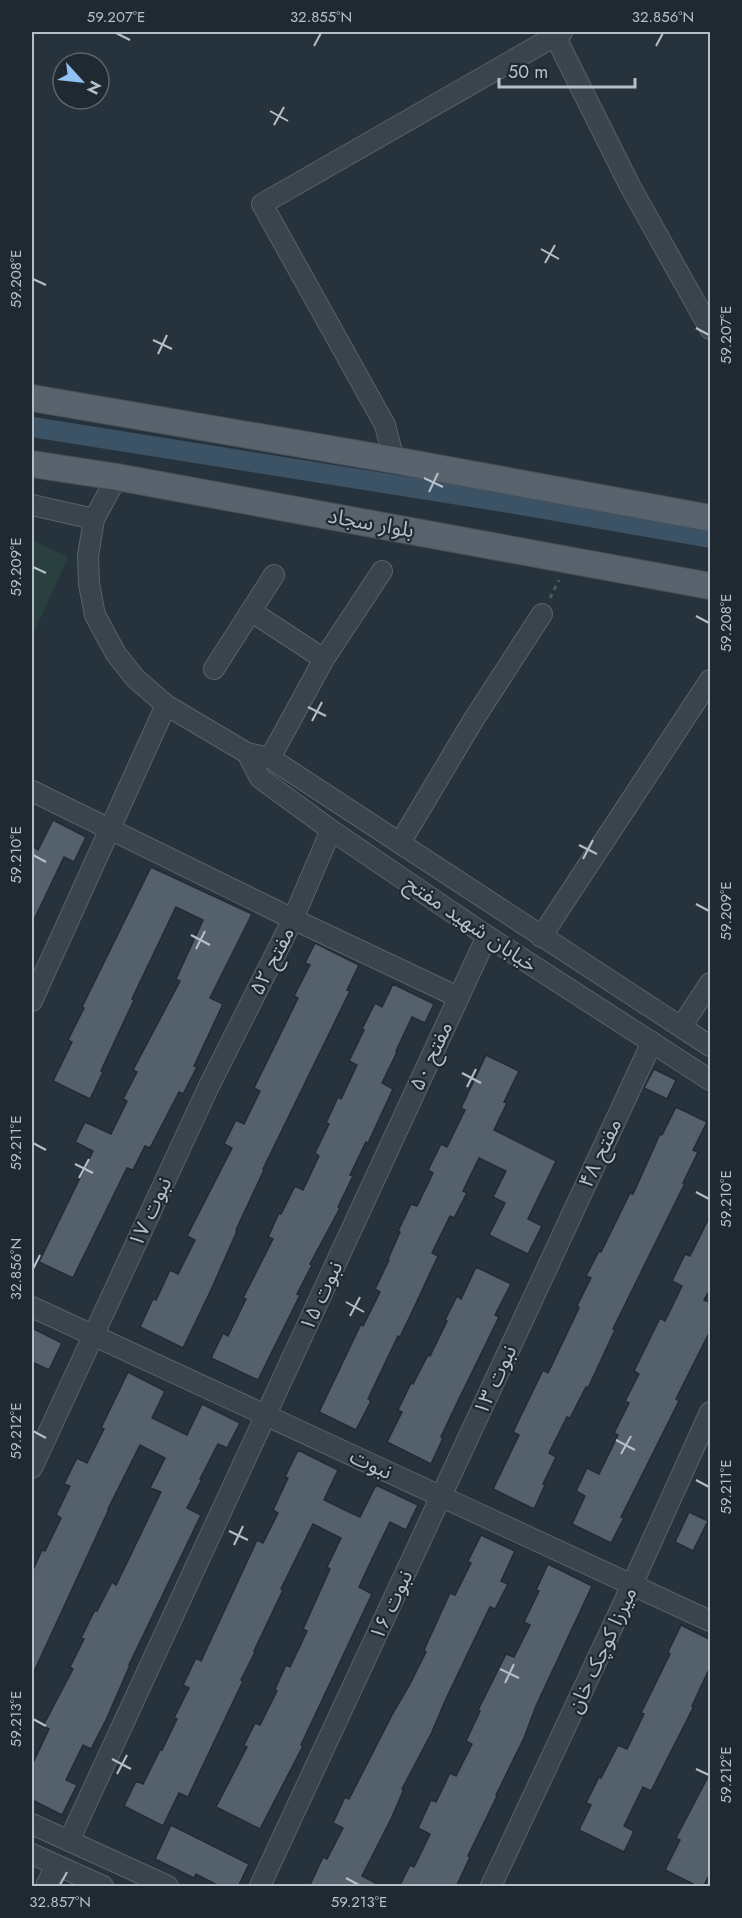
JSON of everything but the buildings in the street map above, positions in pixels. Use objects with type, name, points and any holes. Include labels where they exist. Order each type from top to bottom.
[{"type":"main road","points":[[32,398],[394,460],[711,518]]},
{"type":"main road","name":"بلوار سجاد","points":[[32,464],[117,477],[711,586]]},
{"type":"street","points":[[394,460],[385,425],[262,204],[557,33],[630,186],[711,330]]},
{"type":"street","name":"خیابان شهید مفتح","points":[[117,477],[94,519],[88,556],[89,584],[95,615],[116,654],[135,678],[166,705],[247,753],[270,758],[711,1046]]},
{"type":"street","points":[[32,505],[94,519]]},
{"type":"street","points":[[270,758],[324,659],[382,571]]},
{"type":"street","points":[[214,669],[274,575]]},
{"type":"street","points":[[252,612],[324,659]]},
{"type":"street","points":[[400,843],[474,719],[542,614]]},
{"type":"street","points":[[542,937],[711,680]]},
{"type":"street","points":[[32,1001],[166,705]]},
{"type":"street","name":"خیابان شهید مفتح","points":[[247,753],[260,778],[331,830],[487,936],[711,1080]]},
{"type":"street","points":[[32,791],[458,997]]},
{"type":"street","name":"مفتح ۵۲","points":[[208,1088],[293,919],[331,830]]},
{"type":"street","name":"مفتح ۵۰","points":[[376,1176],[487,936]]},
{"type":"street","points":[[681,1027],[711,983]]},
{"type":"street","name":"مفتح ۴۸","points":[[549,1264],[652,1042]]},
{"type":"street","name":"نبوت ۱۷","points":[[32,1468],[208,1088]]},
{"type":"street","name":"نبوت ۱۵","points":[[69,1841],[376,1176]]},
{"type":"street","name":"نبوت ۱۳","points":[[441,1496],[549,1264]]},
{"type":"street","name":"نبوت","points":[[32,1307],[711,1621]]},
{"type":"street","name":"میرزا کوچک خان","points":[[491,1887],[711,1412]]},
{"type":"street","name":"نبوت ۱۶","points":[[260,1887],[441,1496]]},
{"type":"street","points":[[32,1824],[168,1887]]},
{"type":"street","points":[[32,1854],[103,1887]]},
{"type":"street","points":[[46,1887],[56,1865]]},
{"type":"path","points":[[542,614],[570,560]]},
{"type":"green space","points":[[32,540],[68,557],[32,637]]},
{"type":"waterway","points":[[32,427],[522,505],[710,538]]}]
